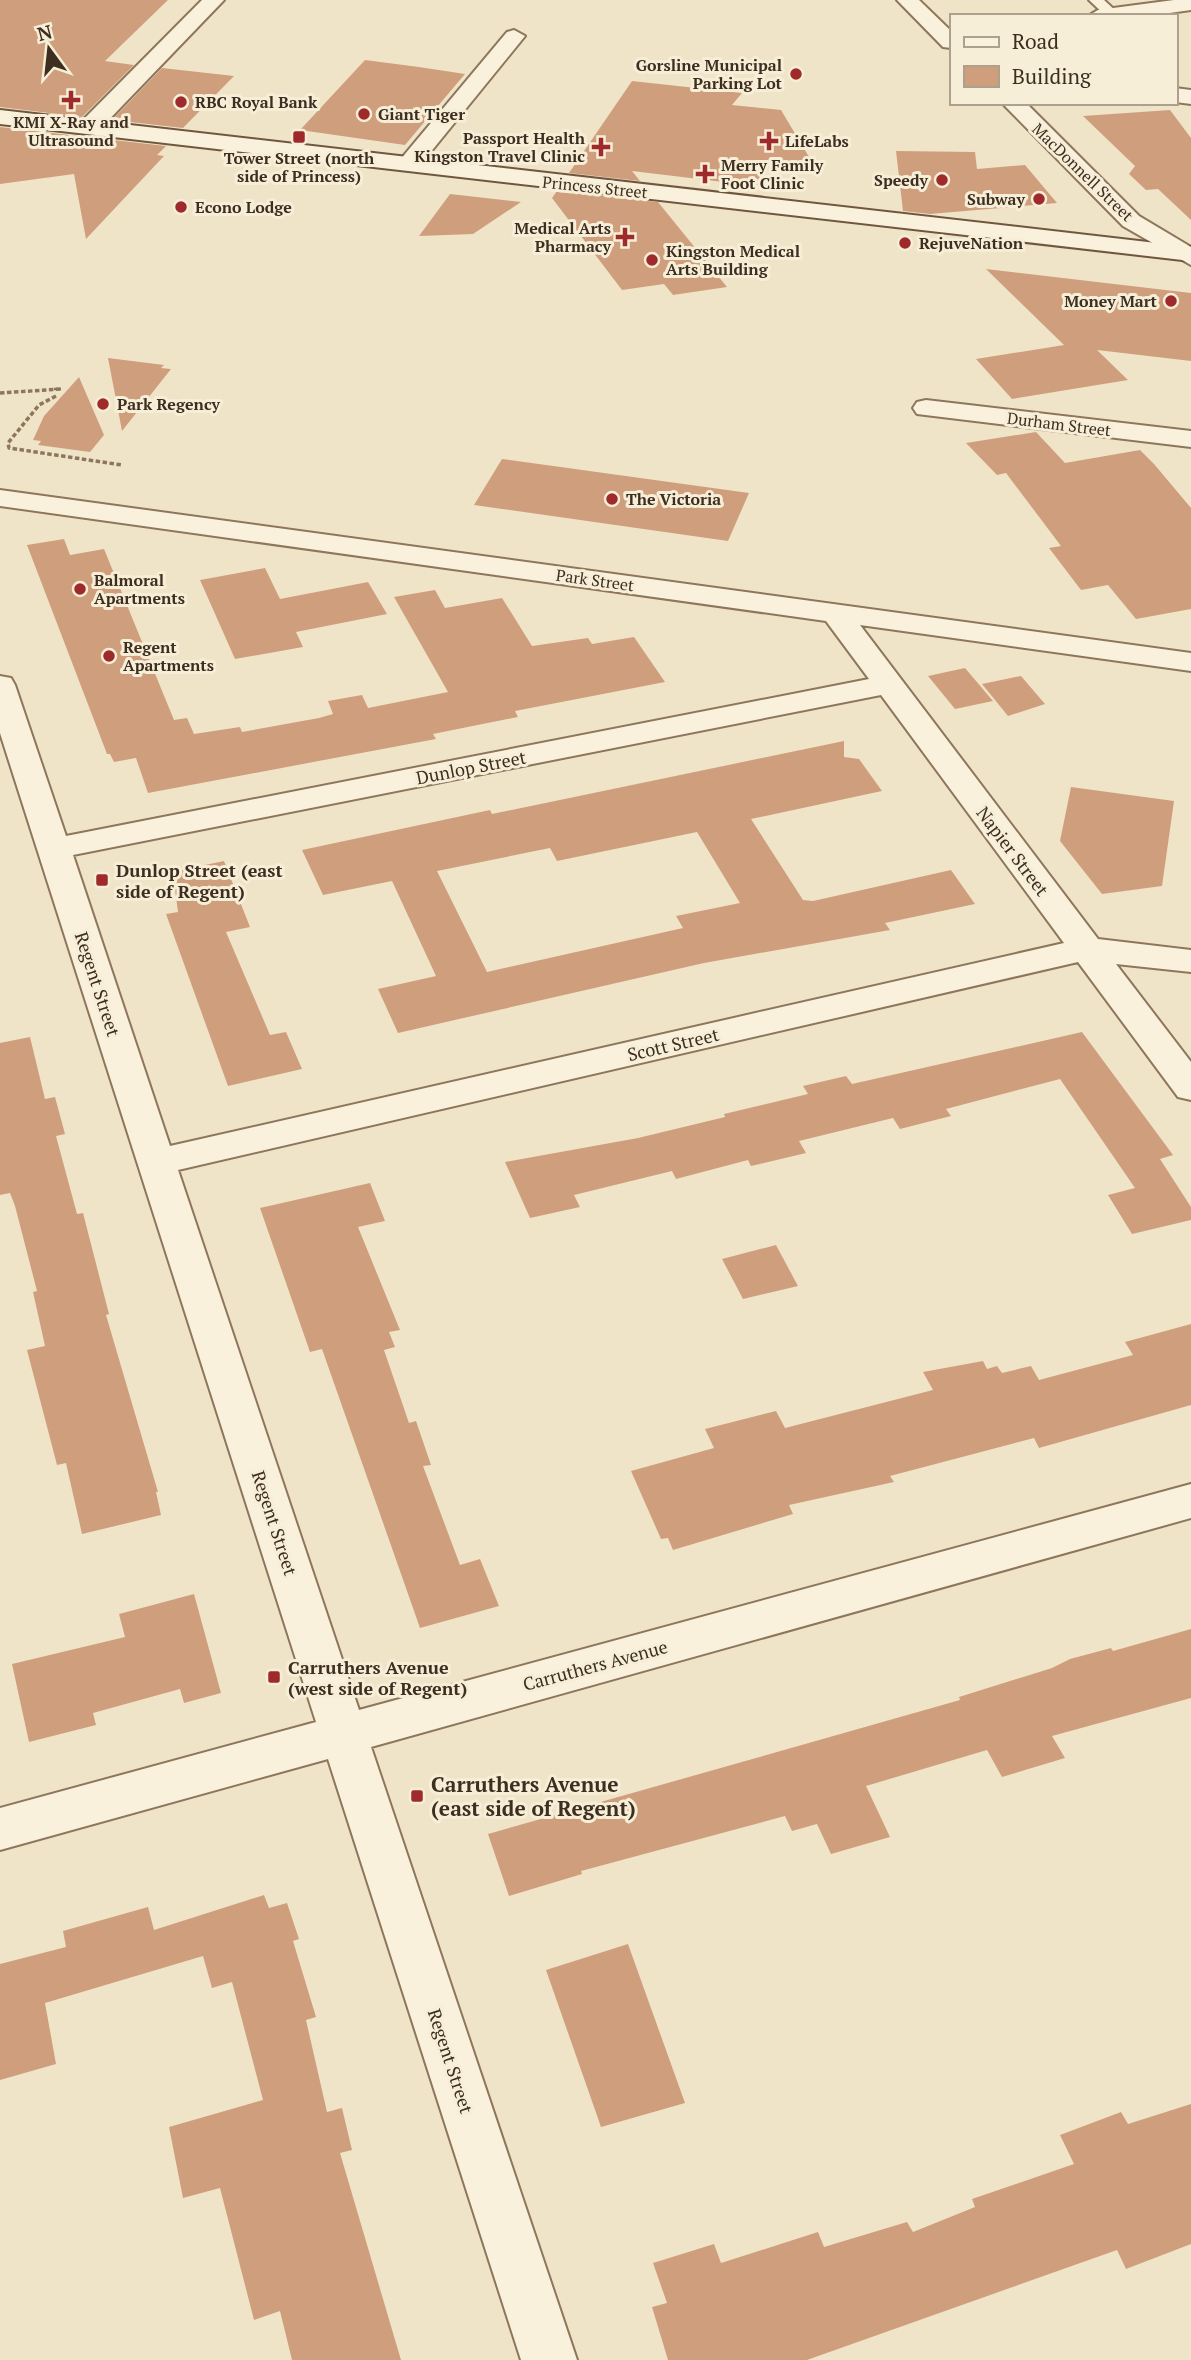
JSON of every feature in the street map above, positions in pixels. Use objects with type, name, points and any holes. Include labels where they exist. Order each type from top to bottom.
[{"type":"street","points":[[89,127],[214,0]]},
{"type":"street","points":[[907,0],[949,36]]},
{"type":"street","points":[[1113,14],[1191,4]]},
{"type":"street","points":[[408,165],[514,36]]},
{"type":"street","name":"MacDonnell Street","points":[[1015,105],[1131,221],[1189,255]]},
{"type":"street","name":"Princess Street","points":[[0,117],[1189,255]]},
{"type":"street","name":"Durham Street","points":[[926,408],[1191,439]]},
{"type":"street","name":"Park Street","points":[[0,498],[1191,662]]},
{"type":"street","name":"Napier Street","points":[[836,614],[1191,1088]]},
{"type":"street","name":"Dunlop Street","points":[[54,849],[889,684]]},
{"type":"street","name":"Regent Street","points":[[0,685],[549,2360]]},
{"type":"street","name":"Scott Street","points":[[157,1162],[1086,949],[1191,961]]},
{"type":"street","name":"Carruthers Avenue","points":[[0,1829],[1191,1501]]},
{"type":"path","points":[[0,393],[61,389]]},
{"type":"path","points":[[56,396],[39,405],[8,443],[9,448],[122,465]]},
{"type":"building","points":[[0,0],[168,0],[105,61],[134,65],[82,117],[0,107]]},
{"type":"building","name":"Giant Tiger","points":[[365,60],[465,74],[405,145],[300,130]]},
{"type":"building","points":[[162,68],[234,76],[183,128],[112,120]]},
{"type":"building","points":[[632,81],[742,93],[732,105],[781,110],[815,167],[771,162],[757,186],[632,171],[640,181],[569,173]]},
{"type":"building","points":[[1170,110],[1191,138],[1191,220],[1158,189],[1146,190],[1129,174],[1135,166],[1083,116]]},
{"type":"building","points":[[0,127],[166,146],[157,155],[164,156],[86,239],[74,174],[0,184]]},
{"type":"building","points":[[896,151],[975,152],[977,169],[1025,165],[1057,203],[930,214],[903,211]]},
{"type":"building","name":"Kingston Medical Arts Building","points":[[557,191],[658,202],[727,287],[673,295],[664,284],[622,290],[552,198]]},
{"type":"building","points":[[450,194],[521,202],[473,234],[419,236]]},
{"type":"building","points":[[986,269],[1191,293],[1191,361],[1097,350],[1128,380],[1012,399],[976,359],[1064,345]]},
{"type":"building","points":[[108,358],[164,365],[161,368],[171,369],[122,431]]},
{"type":"building","points":[[79,377],[104,435],[90,452],[38,445],[41,441],[33,440],[44,416]]},
{"type":"building","points":[[1036,432],[1065,463],[1140,450],[1154,464],[1191,508],[1191,609],[1136,619],[1108,585],[1081,590],[1049,548],[1061,546],[1006,473],[997,475],[966,443]]},
{"type":"building","name":"The Victoria","points":[[502,459],[749,493],[728,541],[474,505]]},
{"type":"building","points":[[64,539],[70,555],[104,549],[174,720],[187,718],[194,734],[240,727],[242,732],[319,718],[333,714],[328,701],[362,695],[368,708],[448,692],[394,597],[435,590],[445,608],[502,598],[532,646],[588,638],[592,644],[634,637],[665,682],[515,711],[518,717],[433,734],[436,739],[148,793],[136,758],[114,762],[110,754],[107,754],[27,545]]},
{"type":"building","points":[[265,568],[280,599],[368,582],[387,614],[296,632],[303,647],[235,659],[200,580]]},
{"type":"building","points":[[965,668],[993,701],[955,709],[928,676]]},
{"type":"building","points":[[1021,676],[1045,704],[1008,716],[982,684]]},
{"type":"building","points":[[844,741],[844,757],[859,759],[882,791],[751,819],[803,900],[813,901],[951,870],[975,904],[885,923],[890,930],[704,963],[398,1033],[378,989],[436,976],[392,881],[323,895],[302,850],[490,810],[492,814]],"holes":[[[697,832],[740,903],[676,916],[683,928],[487,972],[437,871],[550,848],[557,861]]]},
{"type":"building","points":[[1071,787],[1174,801],[1162,886],[1102,894],[1060,841]]},
{"type":"building","points":[[224,861],[250,927],[226,932],[270,1035],[286,1032],[302,1069],[228,1086],[166,914],[178,912],[174,882],[181,870]]},
{"type":"building","points":[[1082,1032],[1173,1155],[1160,1159],[1191,1207],[1191,1220],[1132,1234],[1108,1195],[1135,1188],[1060,1079],[946,1109],[951,1116],[900,1129],[893,1118],[799,1141],[806,1153],[751,1166],[748,1160],[676,1179],[672,1171],[574,1195],[580,1207],[530,1218],[505,1162],[638,1138],[725,1117],[724,1114],[808,1094],[803,1086],[846,1076],[852,1084]]},
{"type":"building","points":[[30,1037],[45,1099],[55,1097],[65,1134],[56,1136],[77,1214],[83,1213],[109,1314],[106,1315],[158,1492],[161,1515],[82,1534],[66,1463],[57,1465],[27,1350],[45,1346],[33,1292],[37,1291],[10,1193],[0,1195],[0,1043]]},
{"type":"building","points":[[370,1183],[385,1221],[358,1227],[400,1330],[389,1332],[395,1347],[384,1350],[409,1423],[416,1421],[431,1465],[423,1466],[460,1565],[480,1559],[499,1606],[420,1628],[322,1349],[310,1352],[260,1208]]},
{"type":"building","points":[[776,1245],[798,1286],[743,1299],[722,1259]]},
{"type":"building","points":[[1191,1324],[1191,1405],[1039,1448],[1034,1438],[890,1476],[894,1482],[789,1505],[793,1514],[673,1550],[668,1538],[661,1539],[631,1471],[714,1448],[705,1429],[776,1411],[785,1428],[933,1390],[923,1372],[983,1361],[987,1369],[997,1366],[1002,1373],[1031,1366],[1039,1380],[1133,1355],[1125,1342]]},
{"type":"building","points":[[194,1594],[221,1693],[184,1703],[180,1689],[93,1713],[96,1725],[29,1742],[12,1664],[125,1637],[119,1614]]},
{"type":"building","points":[[1191,1629],[1191,1698],[1052,1736],[1065,1758],[1002,1777],[987,1750],[866,1786],[890,1837],[831,1854],[817,1824],[792,1831],[785,1816],[581,1871],[582,1874],[509,1896],[488,1834],[960,1700],[959,1697],[1052,1668],[1070,1659],[1111,1648],[1113,1651]]},
{"type":"building","points":[[264,1895],[269,1908],[287,1903],[299,1939],[293,1941],[316,2017],[306,2020],[327,2112],[342,2108],[352,2150],[340,2153],[401,2360],[292,2360],[280,2311],[254,2320],[220,2188],[183,2198],[169,2127],[263,2100],[232,1982],[212,1988],[203,1956],[45,2003],[56,2064],[0,2080],[0,1964],[66,1947],[63,1931],[148,1907],[154,1930]]},
{"type":"building","points":[[628,1944],[685,2103],[601,2127],[546,1970]]},
{"type":"building","points":[[1191,2104],[1191,2244],[1126,2269],[1117,2250],[807,2360],[668,2360],[652,2307],[667,2303],[653,2263],[714,2244],[721,2263],[818,2232],[824,2247],[907,2222],[913,2232],[975,2207],[972,2199],[1074,2164],[1060,2135],[1121,2112],[1128,2124]]},
{"type":"place","name":"Gorsline Municipal Parking Lot","points":[[796,74]]},
{"type":"place","name":"KMI X-Ray and Ultrasound","points":[[71,100]]},
{"type":"place","name":"RBC Royal Bank","points":[[181,102]]},
{"type":"place","name":"Giant Tiger","points":[[364,114]]},
{"type":"place","name":"Tower Street (north side of Princess)","points":[[299,137]]},
{"type":"place","name":"LifeLabs","points":[[769,141]]},
{"type":"place","name":"Passport Health Kingston Travel Clinic","points":[[601,147]]},
{"type":"place","name":"Merry Family Foot Clinic","points":[[705,174]]},
{"type":"place","name":"Speedy","points":[[942,180]]},
{"type":"place","name":"Subway","points":[[1039,199]]},
{"type":"place","name":"Econo Lodge","points":[[181,207]]},
{"type":"place","name":"Medical Arts Pharmacy","points":[[625,237]]},
{"type":"place","name":"RejuveNation","points":[[905,243]]},
{"type":"place","name":"Kingston Medical Arts Building","points":[[652,260]]},
{"type":"place","name":"Money Mart","points":[[1171,301]]},
{"type":"place","name":"Park Regency","points":[[103,404]]},
{"type":"place","name":"The Victoria","points":[[612,499]]},
{"type":"place","name":"Balmoral Apartments","points":[[80,589]]},
{"type":"place","name":"Regent Apartments","points":[[109,656]]},
{"type":"place","name":"Dunlop Street (east side of Regent)","points":[[102,880]]},
{"type":"place","name":"Carruthers Avenue (west side of Regent)","points":[[274,1677]]},
{"type":"place","name":"Carruthers Avenue (east side of Regent)","points":[[417,1796]]}]
